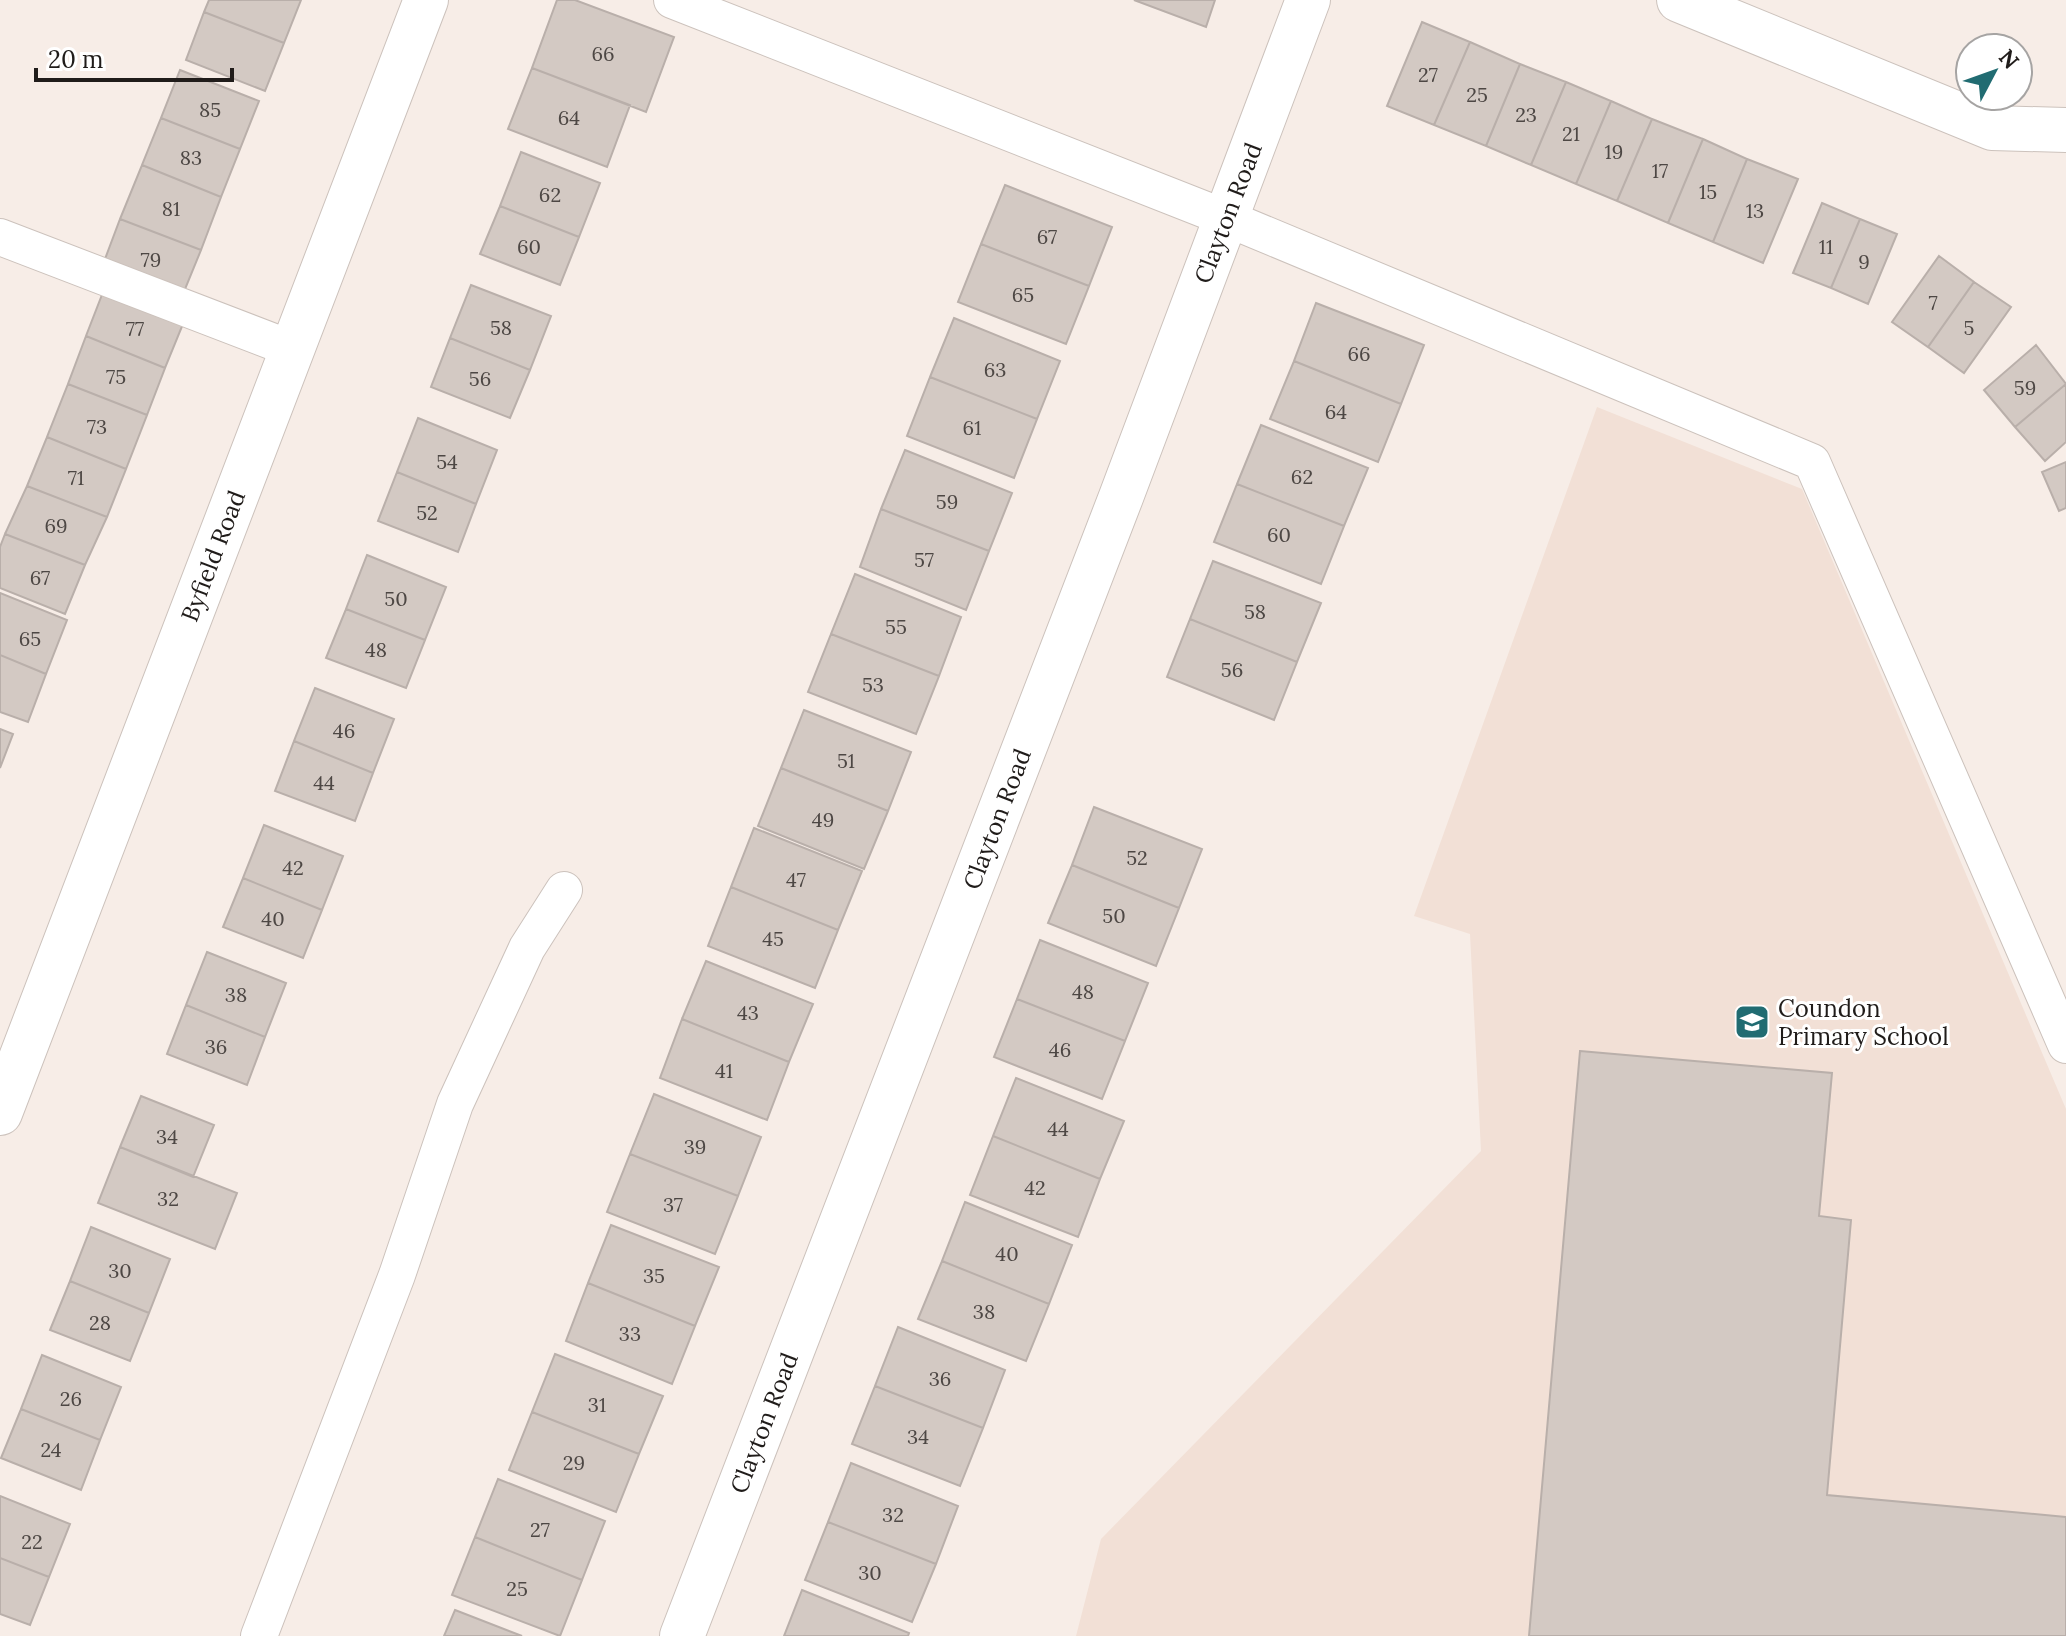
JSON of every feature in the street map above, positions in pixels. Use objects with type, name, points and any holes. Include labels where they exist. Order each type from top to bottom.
[{"type":"street","name":"Byfield Road","points":[[3,1093],[426,0]]},
{"type":"street","name":"Clayton Road","points":[[682,1636],[1308,0]]},
{"type":"street","points":[[1679,0],[1992,128],[2066,130]]},
{"type":"lane","points":[[672,0],[1226,218],[1812,462],[2066,1045]]},
{"type":"lane","points":[[0,237],[292,349]]},
{"type":"lane","points":[[259,1636],[397,1275],[455,1104],[527,948],[564,890]]},
{"type":"shaded area","name":"Coundon Primary School","points":[[1597,407],[1802,489],[2066,1109],[2066,1636],[1076,1636],[1101,1539],[1481,1151],[1470,934],[1414,916]]},
{"type":"building","points":[[209,0],[301,0],[284,43],[204,12]]},
{"type":"building","points":[[557,0],[575,0],[674,37],[646,112],[532,68]]},
{"type":"building","points":[[1134,0],[1215,0],[1206,27]]},
{"type":"building","points":[[204,12],[284,43],[265,91],[186,60]]},
{"type":"building","points":[[1422,22],[1470,42],[1434,125],[1387,106]]},
{"type":"building","points":[[1470,42],[1520,64],[1486,146],[1434,125]]},
{"type":"building","points":[[1520,64],[1566,82],[1531,165],[1486,146]]},
{"type":"building","points":[[532,68],[630,105],[607,167],[508,129]]},
{"type":"building","points":[[180,70],[259,101],[240,149],[161,118]]},
{"type":"building","points":[[1566,82],[1611,101],[1576,184],[1531,165]]},
{"type":"building","points":[[1611,101],[1652,119],[1617,201],[1576,184]]},
{"type":"building","points":[[161,118],[240,149],[221,197],[142,165]]},
{"type":"building","points":[[1652,119],[1703,139],[1668,223],[1617,201]]},
{"type":"building","points":[[1703,139],[1747,159],[1713,242],[1668,223]]},
{"type":"building","points":[[521,152],[600,183],[579,237],[500,206]]},
{"type":"building","points":[[1747,159],[1798,179],[1763,263],[1713,242]]},
{"type":"building","points":[[142,165],[221,197],[201,250],[120,219]]},
{"type":"building","points":[[1005,185],[1112,227],[1089,286],[981,244]]},
{"type":"building","points":[[1822,203],[1860,219],[1831,288],[1793,273]]},
{"type":"building","points":[[500,206],[579,237],[560,285],[480,254]]},
{"type":"building","points":[[120,219],[201,250],[181,299],[102,267]]},
{"type":"building","points":[[1860,219],[1897,234],[1868,304],[1831,288]]},
{"type":"building","points":[[981,244],[1089,286],[1066,344],[958,302]]},
{"type":"building","points":[[1939,256],[1974,282],[1928,347],[1892,322]]},
{"type":"building","points":[[1974,282],[2011,307],[1964,373],[1928,347]]},
{"type":"building","points":[[471,285],[551,316],[530,370],[450,338]]},
{"type":"building","points":[[105,287],[185,319],[165,368],[86,336]]},
{"type":"building","points":[[1316,303],[1424,345],[1401,404],[1294,361]]},
{"type":"building","points":[[954,318],[1060,361],[1037,419],[930,377]]},
{"type":"building","points":[[86,336],[165,368],[147,415],[68,384]]},
{"type":"building","points":[[450,338],[530,370],[510,418],[431,387]]},
{"type":"building","points":[[2036,345],[2066,384],[2015,427],[1984,390]]},
{"type":"building","points":[[1294,361],[1401,404],[1378,462],[1270,419]]},
{"type":"building","points":[[930,377],[1037,419],[1014,478],[907,436]]},
{"type":"building","points":[[68,384],[147,415],[126,469],[47,437]]},
{"type":"building","points":[[2066,384],[2066,442],[2045,461],[2015,427]]},
{"type":"building","points":[[418,418],[497,450],[476,504],[397,472]]},
{"type":"building","points":[[1261,425],[1368,468],[1344,526],[1237,484]]},
{"type":"building","points":[[47,437],[126,469],[107,517],[27,486]]},
{"type":"building","points":[[905,450],[1012,493],[989,551],[881,509]]},
{"type":"building","points":[[2066,462],[2066,508],[2059,511],[2042,472]]},
{"type":"building","points":[[397,472],[476,504],[458,552],[378,521]]},
{"type":"building","points":[[1237,484],[1344,526],[1321,584],[1214,542]]},
{"type":"building","points":[[27,486],[107,517],[85,565],[5,534]]},
{"type":"building","points":[[881,509],[989,551],[966,610],[860,567]]},
{"type":"building","points":[[5,534],[85,565],[65,614],[0,588],[0,547]]},
{"type":"building","points":[[367,555],[446,587],[425,640],[346,609]]},
{"type":"building","points":[[1213,561],[1321,603],[1297,662],[1190,619]]},
{"type":"building","points":[[855,574],[961,617],[939,676],[831,634]]},
{"type":"building","points":[[0,593],[67,620],[46,674],[0,655]]},
{"type":"building","points":[[346,609],[425,640],[406,688],[326,658]]},
{"type":"building","points":[[1190,619],[1297,662],[1274,720],[1167,677]]},
{"type":"building","points":[[831,634],[939,676],[916,734],[808,692]]},
{"type":"building","points":[[0,655],[46,674],[28,722],[0,712]]},
{"type":"building","points":[[315,688],[394,719],[373,773],[294,741]]},
{"type":"building","points":[[804,710],[911,752],[888,811],[781,768]]},
{"type":"building","points":[[0,729],[13,734],[0,768]]},
{"type":"building","points":[[294,741],[373,773],[355,821],[275,791]]},
{"type":"building","points":[[781,768],[888,811],[864,869],[758,826]]},
{"type":"building","points":[[1094,807],[1202,849],[1179,908],[1072,865]]},
{"type":"building","points":[[264,825],[343,856],[322,910],[243,878]]},
{"type":"building","points":[[754,828],[862,871],[838,930],[731,887]]},
{"type":"building","points":[[1072,865],[1179,908],[1156,966],[1048,923]]},
{"type":"building","points":[[243,878],[322,910],[303,958],[223,927]]},
{"type":"building","points":[[731,887],[838,930],[815,988],[708,946]]},
{"type":"building","points":[[1040,940],[1148,983],[1125,1041],[1017,999]]},
{"type":"building","points":[[207,952],[286,983],[265,1037],[186,1005]]},
{"type":"building","points":[[706,961],[813,1004],[789,1062],[682,1019]]},
{"type":"building","points":[[1017,999],[1125,1041],[1102,1099],[994,1057]]},
{"type":"building","points":[[186,1005],[265,1037],[247,1085],[167,1054]]},
{"type":"building","points":[[682,1019],[789,1062],[767,1120],[660,1078]]},
{"type":"building","points":[[1580,1051],[1832,1073],[1819,1216],[1851,1220],[1827,1495],[2066,1517],[2066,1636],[1529,1636]]},
{"type":"building","points":[[1016,1078],[1124,1121],[1100,1179],[993,1136]]},
{"type":"building","points":[[654,1094],[761,1137],[738,1196],[630,1154]]},
{"type":"building","points":[[141,1096],[214,1125],[193,1177],[120,1147]]},
{"type":"building","points":[[993,1136],[1100,1179],[1078,1237],[970,1195]]},
{"type":"building","points":[[120,1147],[237,1193],[215,1249],[98,1203]]},
{"type":"building","points":[[630,1154],[738,1196],[715,1254],[607,1212]]},
{"type":"building","points":[[965,1202],[1072,1245],[1049,1304],[942,1261]]},
{"type":"building","points":[[611,1225],[719,1267],[695,1326],[588,1283]]},
{"type":"building","points":[[91,1227],[170,1259],[149,1313],[70,1281]]},
{"type":"building","points":[[942,1261],[1049,1304],[1026,1361],[918,1319]]},
{"type":"building","points":[[70,1281],[149,1313],[130,1361],[50,1330]]},
{"type":"building","points":[[588,1283],[695,1326],[672,1384],[566,1341]]},
{"type":"building","points":[[898,1327],[1005,1370],[983,1428],[875,1386]]},
{"type":"building","points":[[555,1354],[663,1396],[639,1454],[532,1412]]},
{"type":"building","points":[[42,1355],[121,1387],[100,1440],[21,1409]]},
{"type":"building","points":[[875,1386],[983,1428],[960,1486],[852,1444]]},
{"type":"building","points":[[21,1409],[100,1440],[81,1490],[1,1458]]},
{"type":"building","points":[[532,1412],[639,1454],[616,1512],[509,1470]]},
{"type":"building","points":[[851,1463],[958,1506],[936,1564],[828,1522]]},
{"type":"building","points":[[498,1479],[605,1521],[582,1580],[475,1537]]},
{"type":"building","points":[[0,1496],[70,1524],[49,1577],[0,1558]]},
{"type":"building","points":[[828,1522],[936,1564],[912,1622],[805,1580]]},
{"type":"building","points":[[475,1537],[582,1580],[560,1636],[452,1595]]},
{"type":"building","points":[[0,1558],[49,1577],[30,1625],[0,1614]]},
{"type":"building","points":[[802,1590],[909,1633],[908,1636],[784,1636]]},
{"type":"building","points":[[455,1610],[522,1636],[444,1636]]},
{"type":"place","name":"Coundon Primary School","points":[[1752,1022]]}]
